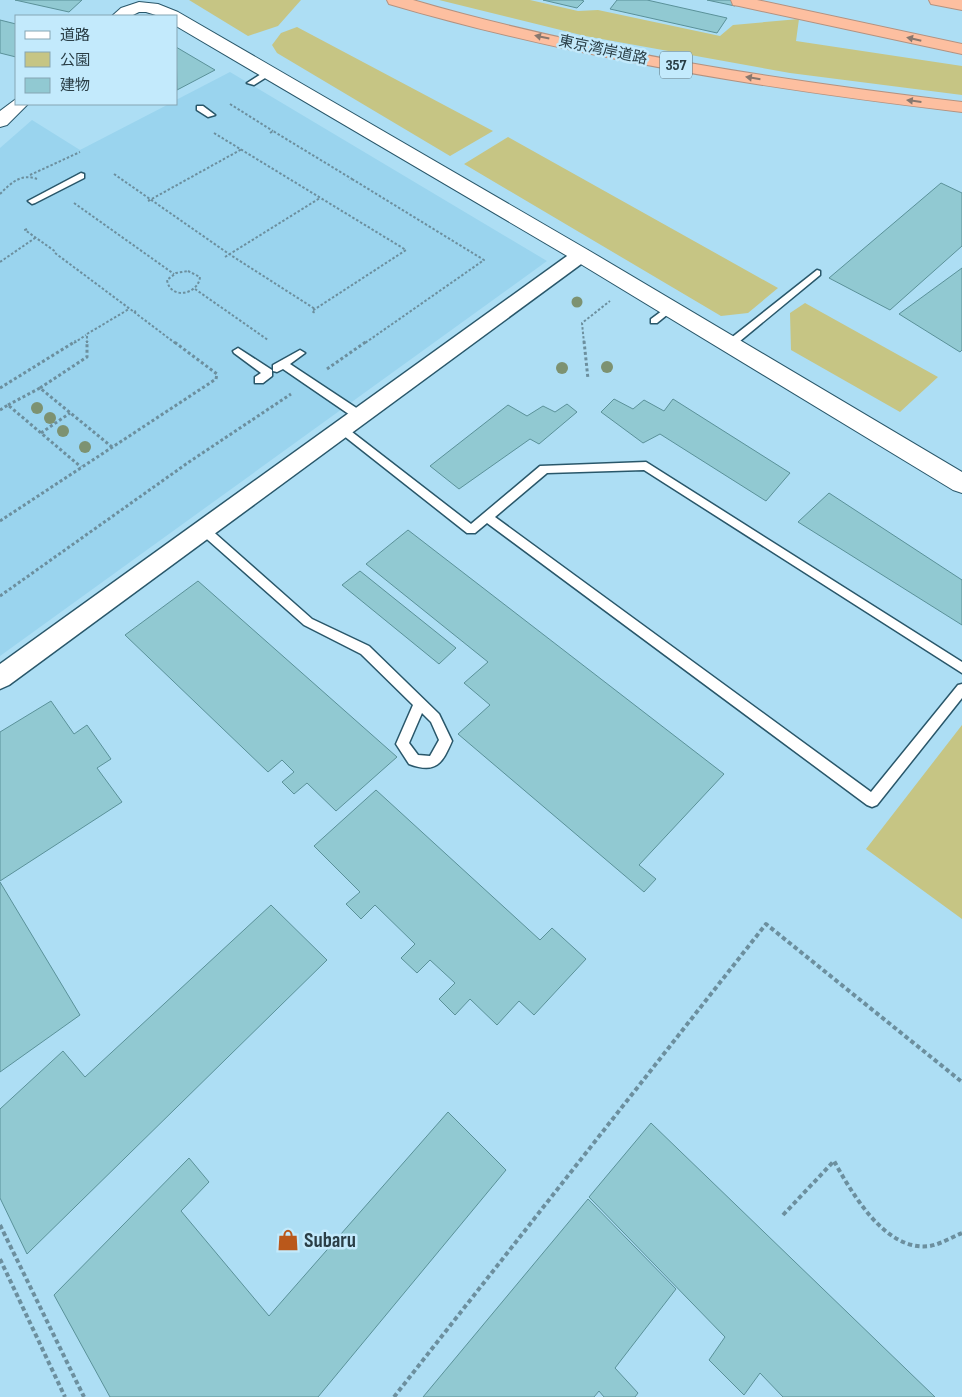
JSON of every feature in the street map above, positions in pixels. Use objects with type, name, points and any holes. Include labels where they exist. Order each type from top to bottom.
[{"type":"highway","name":"東京湾岸道路","points":[[395,0],[512,31],[697,69],[811,88],[962,107]]},
{"type":"highway","points":[[739,0],[962,49]]},
{"type":"highway","points":[[772,0],[826,13],[866,28]]},
{"type":"highway","points":[[937,0],[962,5]]},
{"type":"street","points":[[122,15],[131,10],[149,6],[170,15]]},
{"type":"street","points":[[178,20],[581,255],[662,315],[730,344],[962,484]]},
{"type":"street","points":[[0,121],[19,105]]},
{"type":"street","points":[[0,678],[581,255]]},
{"type":"lane","points":[[251,83],[269,73]]},
{"type":"lane","points":[[200,108],[211,115]]},
{"type":"lane","points":[[32,204],[80,176]]},
{"type":"lane","points":[[730,344],[817,273]]},
{"type":"lane","points":[[238,351],[268,373]]},
{"type":"lane","points":[[259,380],[300,353]]},
{"type":"lane","points":[[283,364],[351,422],[471,530],[544,469],[646,466],[962,668]]},
{"type":"lane","points":[[486,517],[872,800],[962,689]]},
{"type":"lane","points":[[204,530],[308,622],[365,650],[420,703],[435,718],[446,741],[434,762],[414,760],[402,744],[420,703]]},
{"type":"path","points":[[230,104],[272,132],[484,260],[324,371]]},
{"type":"path","points":[[209,130],[406,250],[312,311],[315,313]]},
{"type":"path","points":[[149,200],[242,149]]},
{"type":"path","points":[[0,194],[18,178],[30,175],[80,152]]},
{"type":"path","points":[[114,174],[229,254],[315,309]]},
{"type":"path","points":[[30,175],[44,182]]},
{"type":"path","points":[[225,256],[320,198]]},
{"type":"path","points":[[71,204],[74,202],[174,274]]},
{"type":"path","points":[[0,521],[216,379],[217,374],[35,238],[25,230],[27,229]]},
{"type":"path","points":[[0,262],[35,238]]},
{"type":"path","points":[[184,271],[198,273],[201,280],[195,289],[181,293],[171,291],[166,284],[167,280],[174,274],[184,271]]},
{"type":"path","points":[[195,289],[268,340]]},
{"type":"path","points":[[588,379],[582,322],[611,300]]},
{"type":"path","points":[[0,388],[129,309]]},
{"type":"path","points":[[0,410],[40,388],[87,357],[87,334]]},
{"type":"path","points":[[40,388],[112,447]]},
{"type":"path","points":[[0,596],[189,462],[294,392]]},
{"type":"path","points":[[8,405],[81,467]]},
{"type":"path","points":[[41,433],[70,413]]},
{"type":"path","points":[[394,1397],[766,924],[962,1082]]},
{"type":"path","points":[[783,1214],[834,1161],[854,1197],[880,1225],[894,1236],[908,1242],[927,1246],[962,1233]]},
{"type":"path","points":[[0,1225],[84,1397]]},
{"type":"path","points":[[0,1259],[65,1397]]},
{"type":"shaded area","points":[[230,72],[547,261],[0,656],[0,148],[32,120],[80,150],[167,105],[178,105],[178,99]]},
{"type":"green space","points":[[189,0],[301,0],[278,26],[248,36]]},
{"type":"green space","points":[[439,0],[530,0],[578,11],[598,10],[720,36],[733,25],[799,19],[796,41],[962,66],[962,95],[790,73],[585,36]]},
{"type":"green space","points":[[297,27],[493,131],[450,156],[277,53],[272,45],[281,33]]},
{"type":"green space","points":[[508,137],[778,288],[748,313],[721,316],[464,164]]},
{"type":"green space","points":[[805,303],[938,377],[900,412],[791,350],[790,313]]},
{"type":"green space","points":[[962,725],[962,919],[866,849]]},
{"type":"building","points":[[15,0],[82,0],[69,12]]},
{"type":"building","points":[[543,0],[581,0],[584,1],[577,8]]},
{"type":"building","points":[[617,0],[647,0],[727,18],[717,33],[610,9]]},
{"type":"building","points":[[707,0],[739,0],[735,6]]},
{"type":"building","points":[[0,20],[15,24],[15,57],[0,53]]},
{"type":"building","points":[[178,48],[215,70],[178,89]]},
{"type":"building","points":[[941,183],[962,193],[962,246],[890,310],[829,278]]},
{"type":"building","points":[[962,268],[962,350],[960,352],[899,314]]},
{"type":"building","points":[[614,399],[633,409],[644,400],[664,411],[673,399],[790,473],[766,501],[660,434],[643,443],[601,412]]},
{"type":"building","points":[[567,404],[577,412],[539,444],[530,439],[459,489],[430,466],[508,405],[527,416],[543,406],[555,412]]},
{"type":"building","points":[[829,493],[962,580],[962,625],[798,522]]},
{"type":"building","points":[[408,530],[724,774],[639,865],[656,879],[644,892],[458,734],[490,705],[464,683],[488,662],[366,564]]},
{"type":"building","points":[[360,571],[456,648],[439,664],[342,585]]},
{"type":"building","points":[[198,581],[397,757],[336,811],[307,783],[294,794],[282,782],[294,772],[282,760],[268,772],[125,635]]},
{"type":"building","points":[[51,701],[74,734],[87,725],[111,759],[97,768],[122,802],[0,881],[0,732]]},
{"type":"building","points":[[376,790],[540,940],[552,928],[586,959],[534,1015],[519,1001],[497,1025],[470,999],[455,1015],[439,999],[455,983],[430,960],[417,973],[401,958],[415,944],[375,905],[361,919],[346,904],[360,892],[314,846]]},
{"type":"building","points":[[0,882],[80,1015],[0,1072]]},
{"type":"building","points":[[271,905],[327,960],[27,1254],[0,1198],[0,1109],[63,1051],[85,1077]]},
{"type":"building","points":[[448,1112],[506,1170],[318,1397],[110,1397],[54,1295],[189,1158],[209,1182],[181,1211],[269,1316]]},
{"type":"building","points":[[651,1123],[935,1397],[783,1397],[760,1373],[744,1395],[709,1360],[725,1337],[589,1197]]},
{"type":"building","points":[[588,1199],[676,1289],[615,1368],[638,1393],[635,1397],[604,1397],[599,1391],[594,1397],[423,1397]]},
{"type":"place","name":"Subaru","points":[[288,1240]]}]
